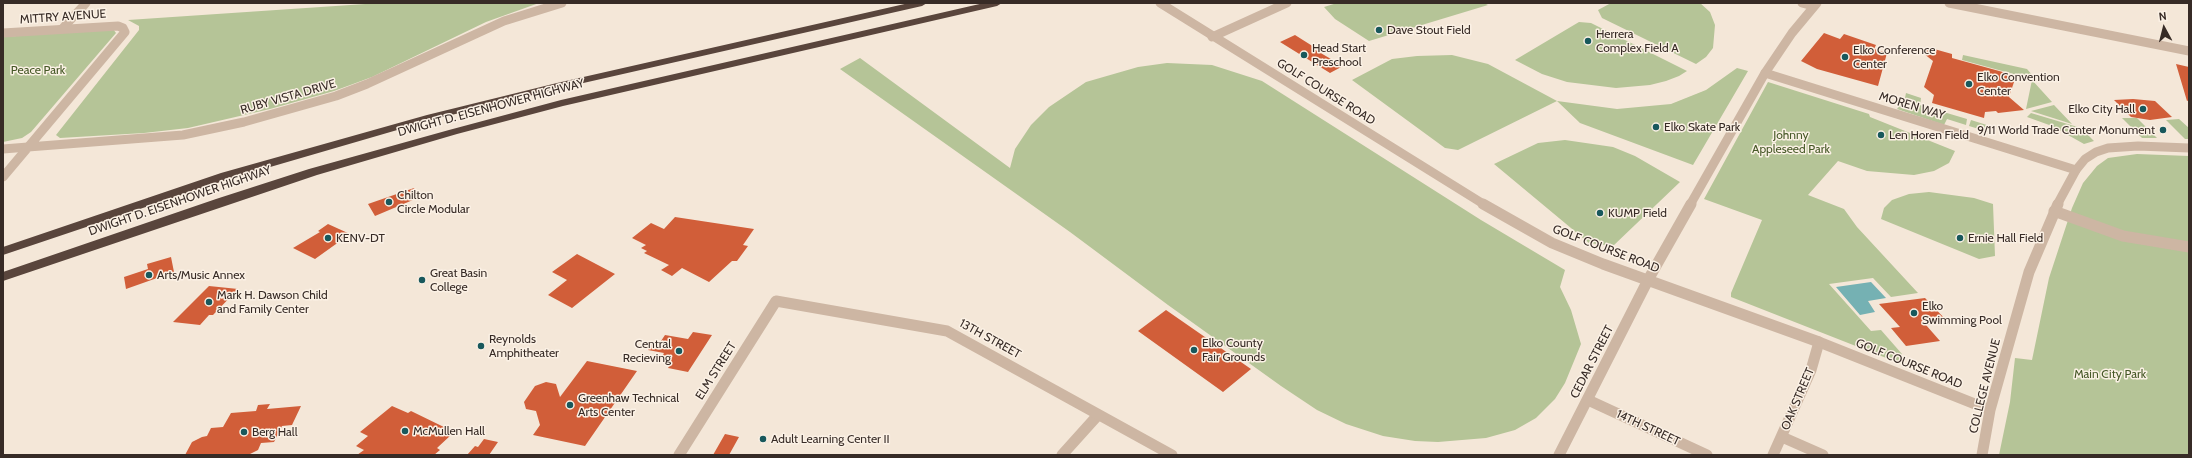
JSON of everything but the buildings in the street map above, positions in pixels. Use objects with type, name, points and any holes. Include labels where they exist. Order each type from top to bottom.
[{"type":"highway","name":"DWIGHT D. EISENHOWER HIGHWAY","points":[[3,251],[225,176],[424,119],[557,86],[922,3]]},
{"type":"highway","name":"DWIGHT D. EISENHOWER HIGHWAY","points":[[3,277],[313,172],[453,132],[561,103],[997,3]]},
{"type":"street","points":[[62,29],[86,3]]},
{"type":"street","name":"RUBY VISTA DRIVE","points":[[3,149],[183,135],[244,122],[361,87],[504,21],[562,3]]},
{"type":"street","name":"GOLF COURSE ROAD","points":[[1160,3],[1212,37],[1503,217],[1583,256],[1734,313],[1819,342],[1990,410]]},
{"type":"street","points":[[1212,37],[1287,3]]},
{"type":"street","points":[[1802,3],[1815,5]]},
{"type":"street","points":[[1949,3],[2189,51]]},
{"type":"street","name":"CEDAR STREET","points":[[1559,455],[1648,280],[1765,73],[1815,5]]},
{"type":"street","name":"MITTRY AVENUE","points":[[3,33],[118,26],[123,28],[125,32],[28,147]]},
{"type":"street","name":"MOREN WAY","points":[[1765,73],[2076,170]]},
{"type":"street","name":"COLLEGE AVENUE","points":[[1982,455],[1990,410],[2029,272],[2054,211],[2084,158],[2108,148],[2138,146],[2189,148]]},
{"type":"street","points":[[3,177],[28,147]]},
{"type":"street","points":[[2054,211],[2123,236],[2189,247]]},
{"type":"street","name":"13TH STREET","points":[[776,302],[926,326],[947,331],[1172,455]]},
{"type":"street","name":"ELM STREET","points":[[679,455],[776,302]]},
{"type":"street","name":"OAK STREET","points":[[1773,455],[1811,370],[1819,342]]},
{"type":"street","name":"14TH STREET","points":[[1588,400],[1707,455]]},
{"type":"street","points":[[1062,455],[1098,415]]},
{"type":"street","points":[[1782,437],[1823,455]]},
{"type":"green space","points":[[380,3],[539,3],[486,22],[372,77],[334,91],[270,109],[188,128],[144,133],[60,138],[56,135],[139,30],[139,26],[128,20]]},
{"type":"green space","name":"Dave Stout Field","points":[[1337,3],[1484,3],[1488,5],[1369,41],[1335,19],[1324,7]]},
{"type":"green space","points":[[1611,3],[1700,3],[1710,12],[1715,25],[1713,48],[1706,57],[1696,64],[1602,18],[1598,10]]},
{"type":"green space","name":"Herrera Complex Field A","points":[[1579,22],[1591,23],[1687,71],[1666,81],[1650,85],[1616,88],[1567,82],[1542,74],[1515,60]]},
{"type":"green space","name":"Peace Park","points":[[113,29],[116,33],[31,132],[22,138],[3,142],[3,37]]},
{"type":"green space","points":[[1452,55],[1488,64],[1557,101],[1458,150],[1445,148],[1352,80],[1392,59],[1417,56]]},
{"type":"green space","points":[[1963,55],[2027,69],[2033,76],[2028,78],[1962,60]]},
{"type":"green space","points":[[860,58],[1010,168],[1015,149],[1031,125],[1049,107],[1086,82],[1138,67],[1167,63],[1212,65],[1262,81],[1481,220],[1565,270],[1560,287],[1571,310],[1581,344],[1565,383],[1555,399],[1536,418],[1515,430],[1486,438],[1438,442],[1415,441],[1383,436],[1346,424],[1317,410],[1281,386],[1070,232],[840,69]]},
{"type":"green space","name":"Elko Skate Park","points":[[1737,68],[1748,71],[1693,165],[1580,123],[1557,101],[1617,109],[1671,104],[1706,90]]},
{"type":"green space","points":[[2032,80],[2052,102],[2026,109]]},
{"type":"green space","name":"Johnny Appleseed Park","points":[[1768,82],[1869,114],[1870,117],[1955,151],[1949,163],[1934,171],[1914,175],[1867,171],[1838,161],[1808,195],[1844,209],[1857,227],[1918,293],[1891,297],[1873,278],[1829,284],[1871,331],[1881,330],[1902,354],[1899,363],[1731,297],[1731,293],[1762,220],[1704,199]]},
{"type":"green space","points":[[1906,93],[1921,98],[1920,105],[1967,119],[1966,125],[1947,119],[1944,125],[1897,109],[1905,98]]},
{"type":"green space","points":[[2054,105],[2072,124],[2031,111]]},
{"type":"green space","points":[[2031,113],[2081,128],[2094,141],[2084,144],[2052,126],[2027,117]]},
{"type":"green space","points":[[2122,118],[2137,118],[2157,138],[2142,138]]},
{"type":"green space","points":[[2179,119],[2189,128],[2189,139],[2185,139],[2166,120]]},
{"type":"green space","points":[[1971,120],[1993,127],[1992,133],[1969,126]]},
{"type":"green space","name":"KUMP Field","points":[[1565,140],[1613,147],[1635,156],[1680,182],[1613,246],[1589,243],[1494,164],[1538,143]]},
{"type":"green space","name":"Main City Park","points":[[2137,154],[2189,156],[2189,455],[1999,455],[2010,402],[2015,358],[2032,360],[2049,278],[2072,208],[2083,183],[2097,166],[2108,158]]},
{"type":"green space","name":"Ernie Hall Field","points":[[1929,192],[1974,198],[1993,204],[1995,256],[1979,259],[1881,219],[1884,208],[1892,200],[1909,194]]},
{"type":"water","points":[[1871,282],[1886,298],[1868,301],[1875,312],[1860,315],[1836,287]]},
{"type":"place","name":"Dave Stout Field","points":[[1379,30]]},
{"type":"place","name":"Herrera Complex Field A","points":[[1588,41]]},
{"type":"place","name":"Head Start Preschool","points":[[1304,55]]},
{"type":"place","name":"Elko Conference Center","points":[[1845,57]]},
{"type":"place","name":"Elko Convention Center","points":[[1969,84]]},
{"type":"place","name":"Elko City Hall","points":[[2143,109]]},
{"type":"place","name":"Elko Skate Park","points":[[1656,127]]},
{"type":"place","name":"9/11 World Trade Center Monument","points":[[2163,130]]},
{"type":"place","name":"Len Horen Field","points":[[1881,135]]},
{"type":"place","name":"Chilton Circle Modular","points":[[389,202]]},
{"type":"place","name":"KUMP Field","points":[[1600,213]]},
{"type":"place","name":"KENV-DT","points":[[328,238]]},
{"type":"place","name":"Ernie Hall Field","points":[[1960,238]]},
{"type":"place","name":"Arts/Music Annex","points":[[149,275]]},
{"type":"place","name":"Great Basin College","points":[[422,280]]},
{"type":"place","name":"Mark H. Dawson Child and Family Center","points":[[209,302]]},
{"type":"place","name":"Elko Swimming Pool","points":[[1914,313]]},
{"type":"place","name":"Reynolds Amphitheater","points":[[481,346]]},
{"type":"place","name":"Elko County Fair Grounds","points":[[1194,350]]},
{"type":"place","name":"Central Recieving","points":[[679,351]]},
{"type":"place","name":"Greenhaw Technical Arts Center","points":[[570,405]]},
{"type":"place","name":"McMullen Hall","points":[[405,431]]},
{"type":"place","name":"Berg Hall","points":[[244,432]]},
{"type":"place","name":"Adult Learning Center II","points":[[763,439]]}]
